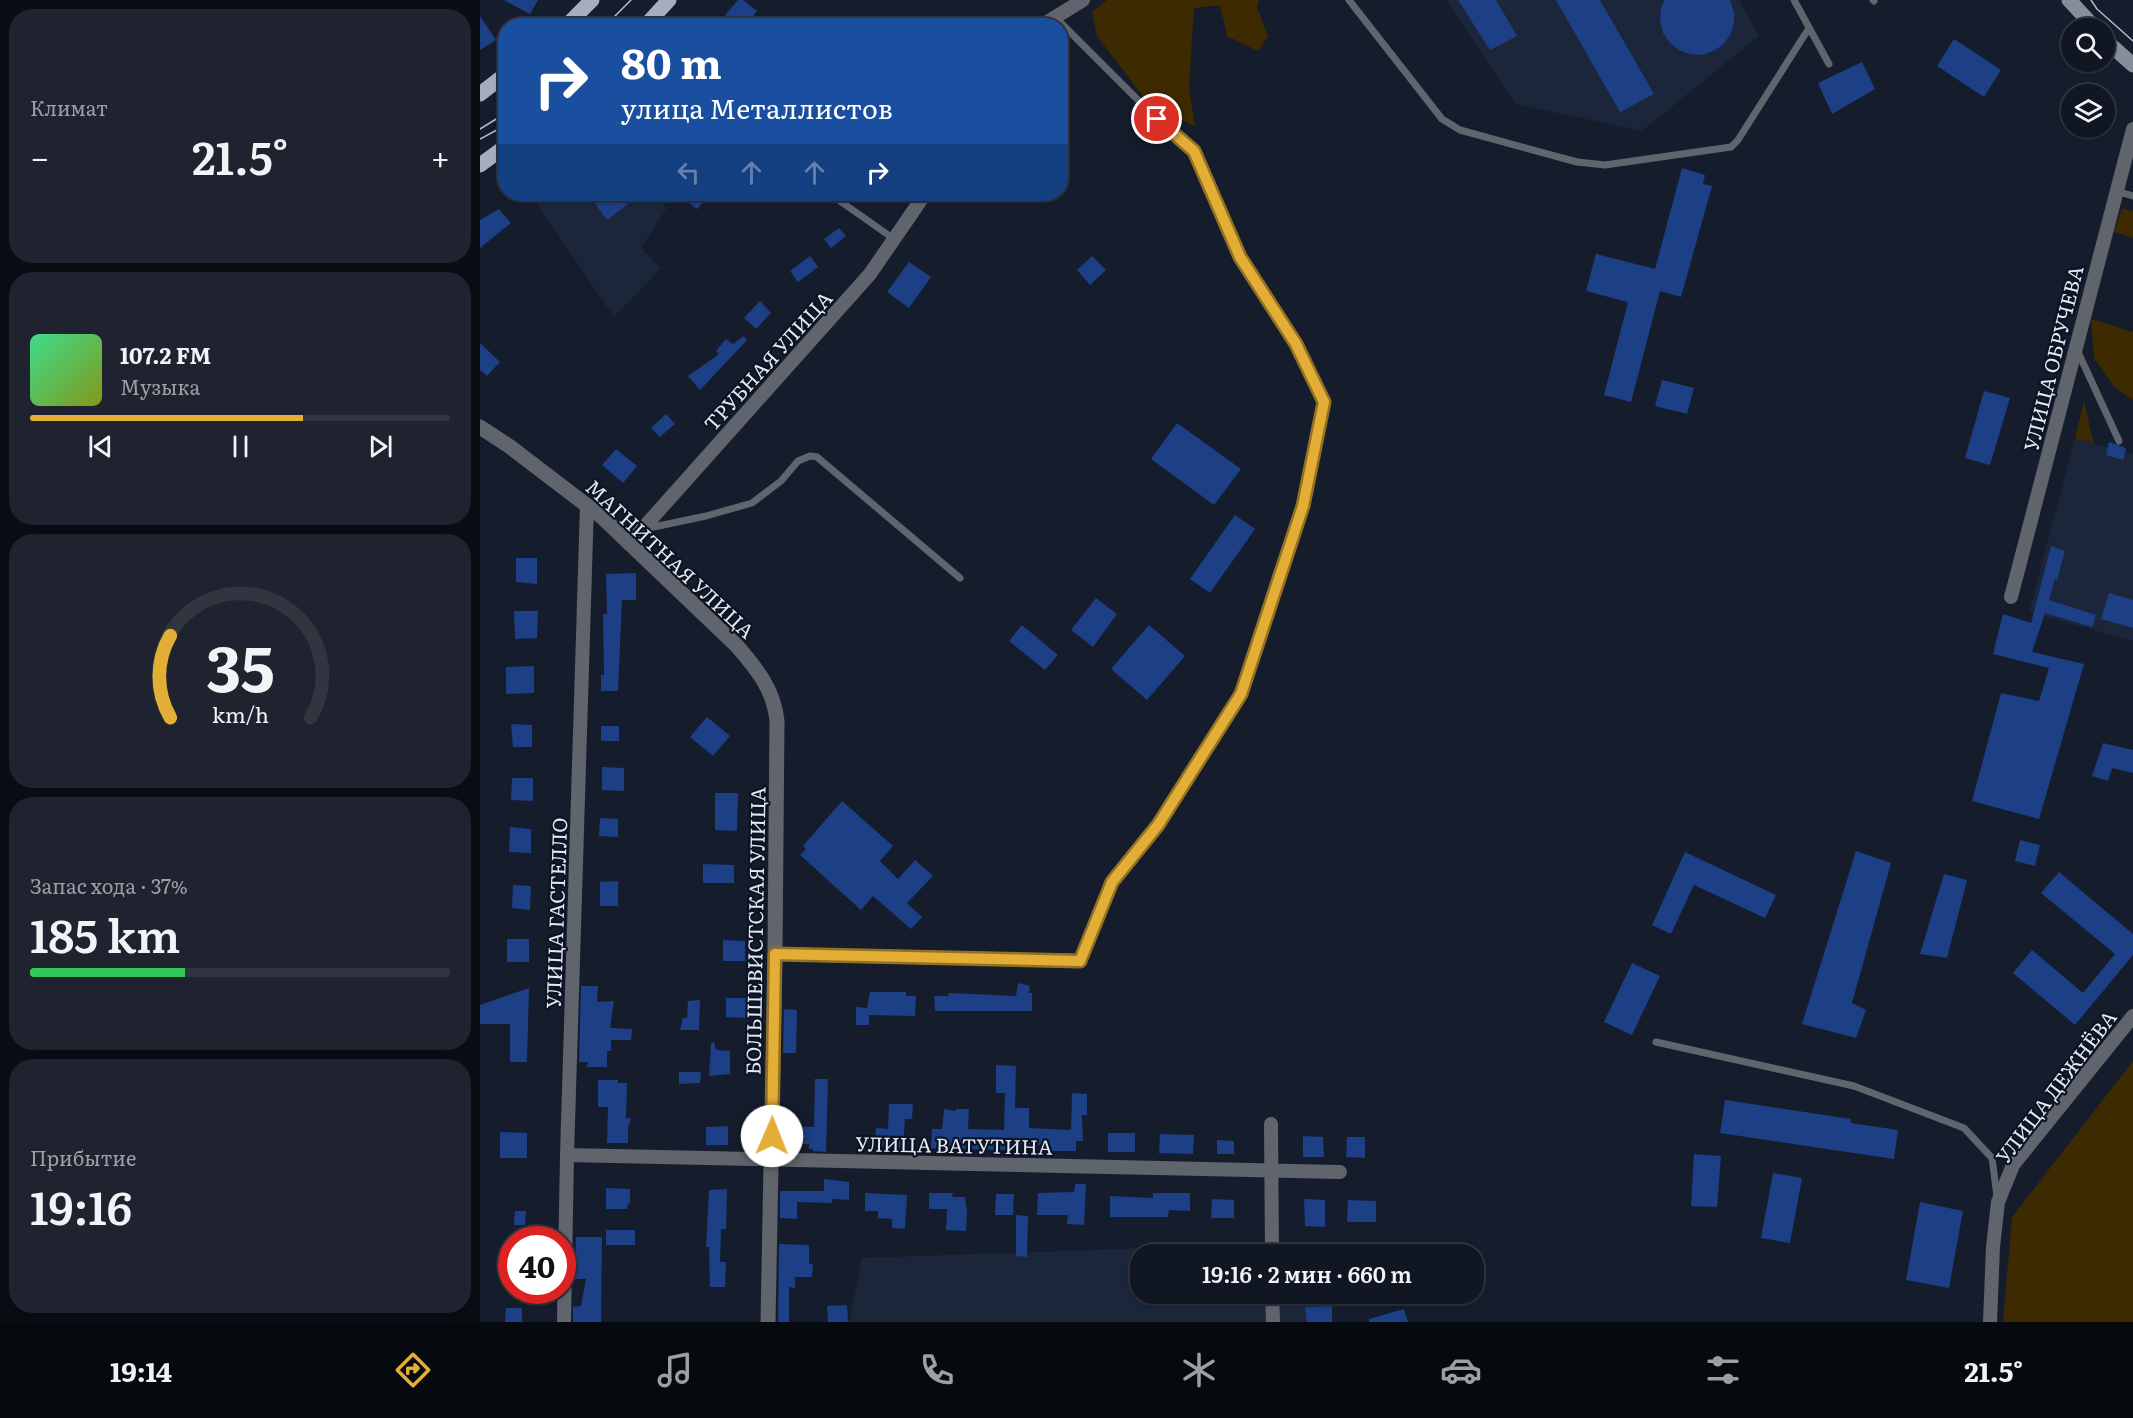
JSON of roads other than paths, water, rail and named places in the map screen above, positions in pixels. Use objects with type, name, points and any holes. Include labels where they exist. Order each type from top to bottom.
[{"type":"main road","points":[[574,18],[592,0]]},
{"type":"main road","points":[[652,18],[669,0]]},
{"type":"main road","points":[[2069,0],[2086,18]]},
{"type":"main road","points":[[2115,49],[2133,65]]},
{"type":"main road","points":[[480,93],[498,80]]},
{"type":"main road","points":[[480,165],[498,152]]},
{"type":"street","points":[[1054,17],[1083,0]]},
{"type":"street","name":"УЛИЦА ОБРУЧЕВА","points":[[2011,597],[2133,129]]},
{"type":"street","name":"ТРУБНАЯ УЛИЦА","points":[[629,544],[870,274],[920,201]]},
{"type":"street","name":"МАГНИТНАЯ УЛИЦА","points":[[480,427],[587,506],[755,666],[768,687],[775,705],[777,721]]},
{"type":"street","name":"УЛИЦА ГАСТЕЛЛО","points":[[564,1322],[587,506]]},
{"type":"street","name":"БОЛЬШЕВИСТСКАЯ УЛИЦА","points":[[768,1322],[777,721]]},
{"type":"street","points":[[775,954],[1080,961]]},
{"type":"street","name":"УЛИЦА ДЕЖНЁВА","points":[[1990,1322],[1993,1247],[1998,1202],[2013,1166],[2133,1016]]},
{"type":"street","points":[[1271,1124],[1272,1244]]},
{"type":"street","name":"УЛИЦА ВАТУТИНА","points":[[567,1155],[1340,1172]]},
{"type":"street","points":[[1272,1304],[1273,1322]]},
{"type":"lane","points":[[1349,0],[1442,119],[1472,133],[1577,162],[1605,165],[1731,147],[1738,140],[1809,28]]},
{"type":"lane","points":[[1794,0],[1829,64]]},
{"type":"lane","points":[[1068,31],[1157,119],[1194,151],[1240,257],[1296,344],[1324,402],[1303,506],[1241,694],[1158,825],[1112,882],[1080,961]]},
{"type":"lane","points":[[2116,191],[2133,196]]},
{"type":"lane","points":[[840,201],[894,239]]},
{"type":"lane","points":[[2075,346],[2119,441]]},
{"type":"lane","points":[[642,530],[752,503],[781,481],[798,461],[804,457],[817,457],[960,578]]},
{"type":"lane","points":[[1656,1042],[1854,1086],[1964,1128],[1992,1158],[1998,1202]]},
{"type":"tram line","points":[[613,18],[631,0]]},
{"type":"tram line","points":[[2091,0],[2097,9],[2133,41]]},
{"type":"tram line","points":[[480,129],[498,118]]},
{"type":"tram line","points":[[480,139],[498,129]]}]
